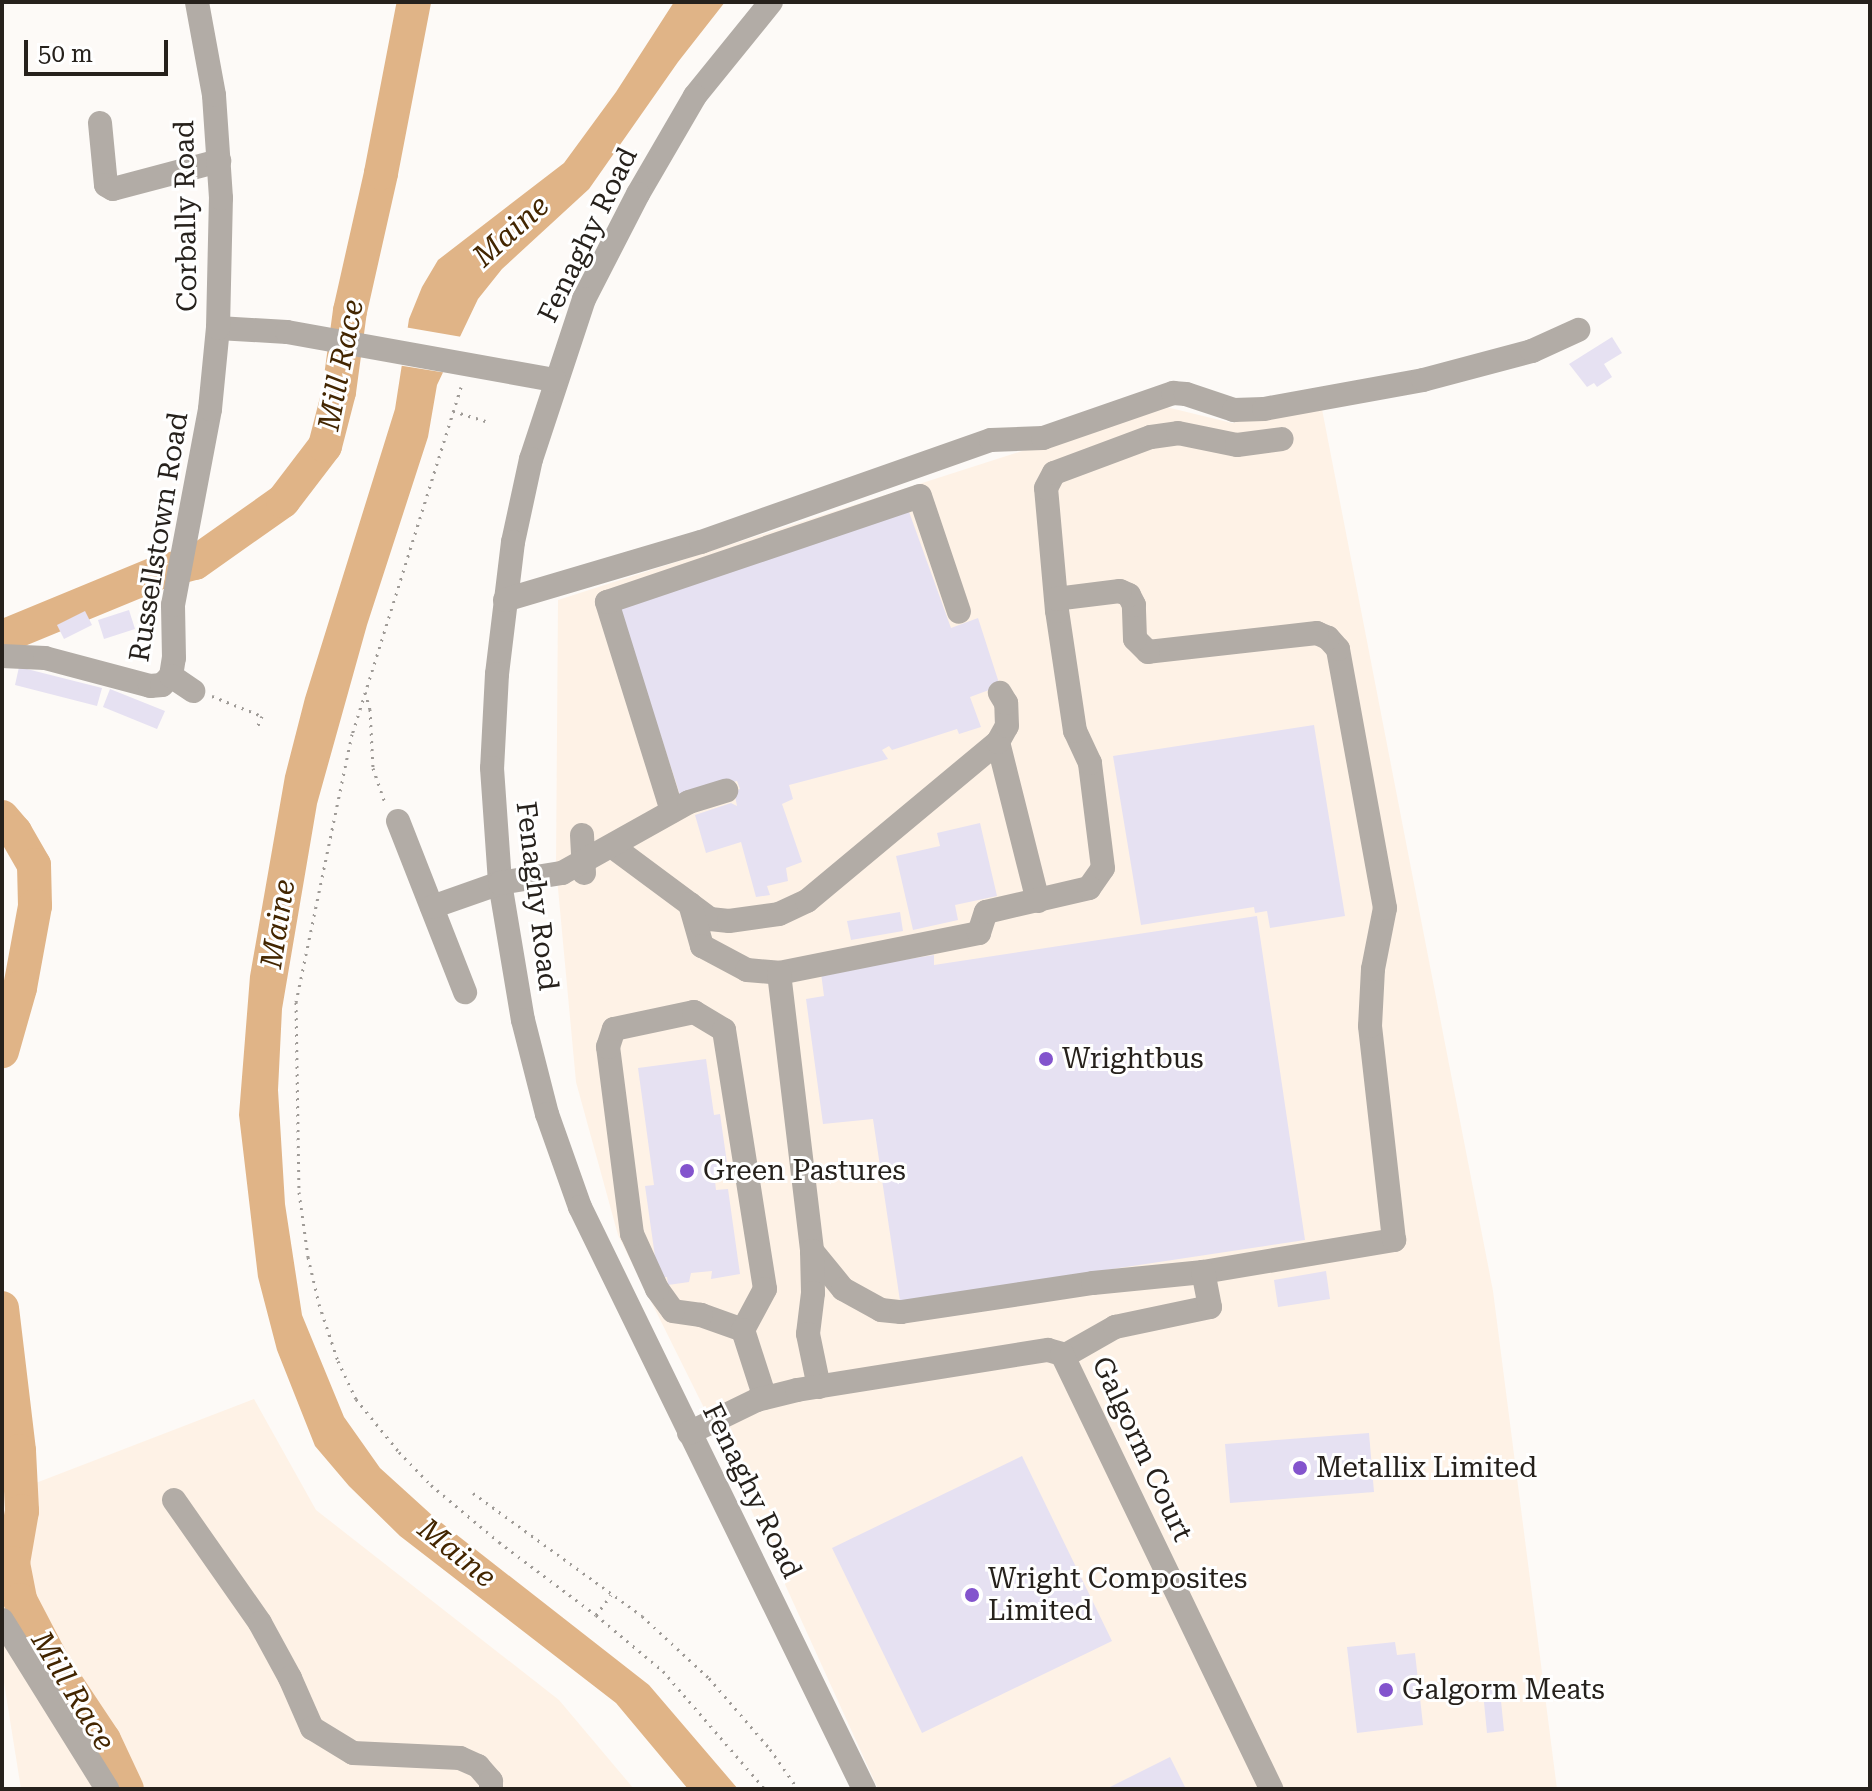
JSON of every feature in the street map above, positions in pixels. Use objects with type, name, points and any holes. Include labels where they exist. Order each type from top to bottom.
[{"type":"street","name":"Corbally Road","points":[[197,2],[214,95],[219,161],[218,328],[287,332],[484,364],[555,380]]},
{"type":"street","name":"Fenaghy Road","points":[[771,2],[695,96],[638,194],[584,299],[531,459],[505,600],[492,768],[500,883],[523,1020],[547,1114],[580,1207],[864,1789]]},
{"type":"street","points":[[100,123],[106,185],[113,189],[219,161]]},
{"type":"street","name":"Russellstown Road","points":[[2,656],[45,658],[150,686],[162,685],[171,676],[179,570],[210,409],[218,328]]},
{"type":"street","points":[[505,600],[701,542],[991,440],[1043,438],[1173,393],[1186,394],[1234,410],[1264,409],[1436,377],[1532,351],[1578,330]]},
{"type":"street","points":[[690,904],[702,946],[747,970],[779,973],[979,933],[986,912],[1089,888],[1103,868],[1090,763],[1075,731],[1056,599],[1046,488],[1054,473],[1151,437],[1178,433],[1237,445],[1282,439]]},
{"type":"street","points":[[672,811],[607,602],[920,496],[959,612]]},
{"type":"street","points":[[812,1251],[843,1289],[881,1310],[901,1312],[1093,1283],[1203,1272],[1394,1240],[1370,1026],[1373,969],[1385,908],[1338,649],[1328,638],[1317,633],[1148,652],[1135,639],[1134,605],[1129,595],[1120,591],[1056,599]]},
{"type":"street","points":[[171,676],[193,691]]},
{"type":"street","points":[[613,847],[710,919],[729,921],[779,914],[807,901],[998,742],[1007,726],[1006,703],[1000,693]]},
{"type":"street","points":[[998,742],[1038,901]]},
{"type":"street","points":[[432,907],[500,883],[584,869],[613,847],[672,811],[726,791]]},
{"type":"street","points":[[398,821],[449,959],[465,992]]},
{"type":"street","points":[[582,835],[584,869]]},
{"type":"street","points":[[779,973],[812,1251],[813,1293],[808,1334],[819,1387]]},
{"type":"street","points":[[743,1330],[701,1315],[673,1311],[657,1289],[632,1234],[608,1047],[614,1029],[694,1012],[724,1030],[765,1289],[743,1330],[765,1398]]},
{"type":"street","points":[[1064,1356],[1115,1327],[1210,1307],[1203,1272]]},
{"type":"street","name":"Galgorm Court","points":[[689,1433],[765,1398],[1048,1350],[1064,1356],[1271,1789]]},
{"type":"street","points":[[174,1500],[260,1623],[290,1678],[312,1728],[353,1753],[460,1758],[478,1766],[491,1781],[491,1789]]},
{"type":"street","points":[[2,1620],[107,1789]]},
{"type":"path","points":[[461,387],[352,734],[296,1002],[299,1192],[319,1304],[338,1361],[356,1399],[399,1452],[431,1485],[499,1542],[596,1615],[663,1671],[765,1789]]},
{"type":"path","points":[[453,411],[485,421]]},
{"type":"path","points":[[193,691],[262,716],[256,730]]},
{"type":"path","points":[[364,691],[370,709],[378,786],[387,808],[398,821]]},
{"type":"path","points":[[473,1493],[642,1616],[709,1678],[770,1749],[798,1789]]},
{"type":"path","points":[[596,1615],[612,1594]]},
{"type":"shaded area","points":[[1321,404],[1493,1291],[1557,1789],[878,1789],[714,1428],[618,1235],[576,1082],[556,867],[558,600],[1162,406],[1232,423]]},
{"type":"shaded area","points":[[254,1399],[316,1510],[559,1700],[634,1789],[21,1789],[2,1670],[2,1496]]},
{"type":"water","name":"Maine","points":[[674,2],[725,2],[678,62],[589,189],[502,269],[478,299],[437,385],[428,437],[367,625],[317,804],[282,1009],[278,1090],[285,1204],[302,1315],[344,1417],[380,1468],[434,1517],[649,1685],[738,1789],[688,1789],[616,1703],[400,1536],[349,1486],[315,1446],[277,1350],[258,1277],[239,1115],[250,976],[285,776],[305,698],[395,409],[409,319],[422,287],[438,260],[564,163],[616,92]]},
{"type":"pier","points":[[404,327],[462,337],[447,373],[397,365]]},
{"type":"building","points":[[1612,337],[1622,353],[1604,364],[1612,377],[1597,387],[1594,383],[1587,387],[1569,364]]},
{"type":"building","points":[[908,509],[951,628],[978,618],[1000,686],[970,697],[981,727],[959,734],[957,729],[892,750],[889,746],[882,750],[888,759],[789,785],[793,799],[782,804],[802,862],[786,868],[788,881],[767,886],[770,895],[756,897],[741,842],[706,853],[695,815],[731,803],[737,806],[734,791],[740,789],[737,781],[680,795],[619,608]]},
{"type":"building","points":[[129,610],[135,629],[104,639],[98,620]]},
{"type":"building","points":[[85,611],[92,625],[64,639],[57,625]]},
{"type":"building","points":[[19,667],[102,688],[97,706],[15,685]]},
{"type":"building","points":[[110,689],[165,711],[157,729],[103,707]]},
{"type":"building","points":[[1314,725],[1345,916],[1270,928],[1267,911],[1255,913],[1254,907],[1141,925],[1113,756]]},
{"type":"building","points":[[980,823],[997,896],[955,905],[958,920],[913,930],[896,856],[940,846],[937,833]]},
{"type":"building","points":[[900,912],[903,931],[851,940],[847,921]]},
{"type":"building","name":"Wrightbus","points":[[1257,916],[1305,1240],[900,1301],[873,1119],[823,1124],[806,999],[824,996],[821,973],[934,955],[934,965]]},
{"type":"building","name":"Green Pastures","points":[[706,1059],[714,1115],[720,1114],[728,1170],[714,1172],[716,1190],[728,1189],[740,1274],[711,1279],[712,1271],[691,1273],[689,1282],[668,1285],[667,1277],[658,1278],[645,1186],[654,1185],[638,1068]]},
{"type":"building","points":[[1326,1271],[1330,1299],[1278,1307],[1274,1280]]},
{"type":"building","name":"Metallix Limited","points":[[1369,1433],[1374,1492],[1230,1503],[1225,1444]]},
{"type":"building","name":"Wright Composites Limited","points":[[1022,1456],[1112,1641],[922,1733],[832,1548]]},
{"type":"building","name":"Galgorm Meats","points":[[1395,1642],[1397,1655],[1415,1653],[1423,1725],[1357,1733],[1347,1647]]},
{"type":"building","points":[[1499,1681],[1504,1731],[1487,1733],[1482,1682]]},
{"type":"building","points":[[1170,1757],[1186,1789],[1106,1789]]},
{"type":"waterway","name":"Mill Race","points":[[2,637],[157,573],[195,563],[283,501],[325,446],[339,392],[350,311],[414,2]]},
{"type":"waterway","name":"Mill Race","points":[[2,817],[15,832],[34,865],[35,906],[20,988],[2,1051]]},
{"type":"waterway","name":"Mill Race","points":[[2,1308],[19,1451],[22,1511],[13,1563],[20,1600],[54,1665],[104,1740],[127,1789]]},
{"type":"place","name":"Wrightbus","points":[[1046,1059]]},
{"type":"place","name":"Green Pastures","points":[[687,1171]]},
{"type":"place","name":"Metallix Limited","points":[[1300,1468]]},
{"type":"place","name":"Wright Composites Limited","points":[[972,1595]]},
{"type":"place","name":"Galgorm Meats","points":[[1386,1690]]}]
